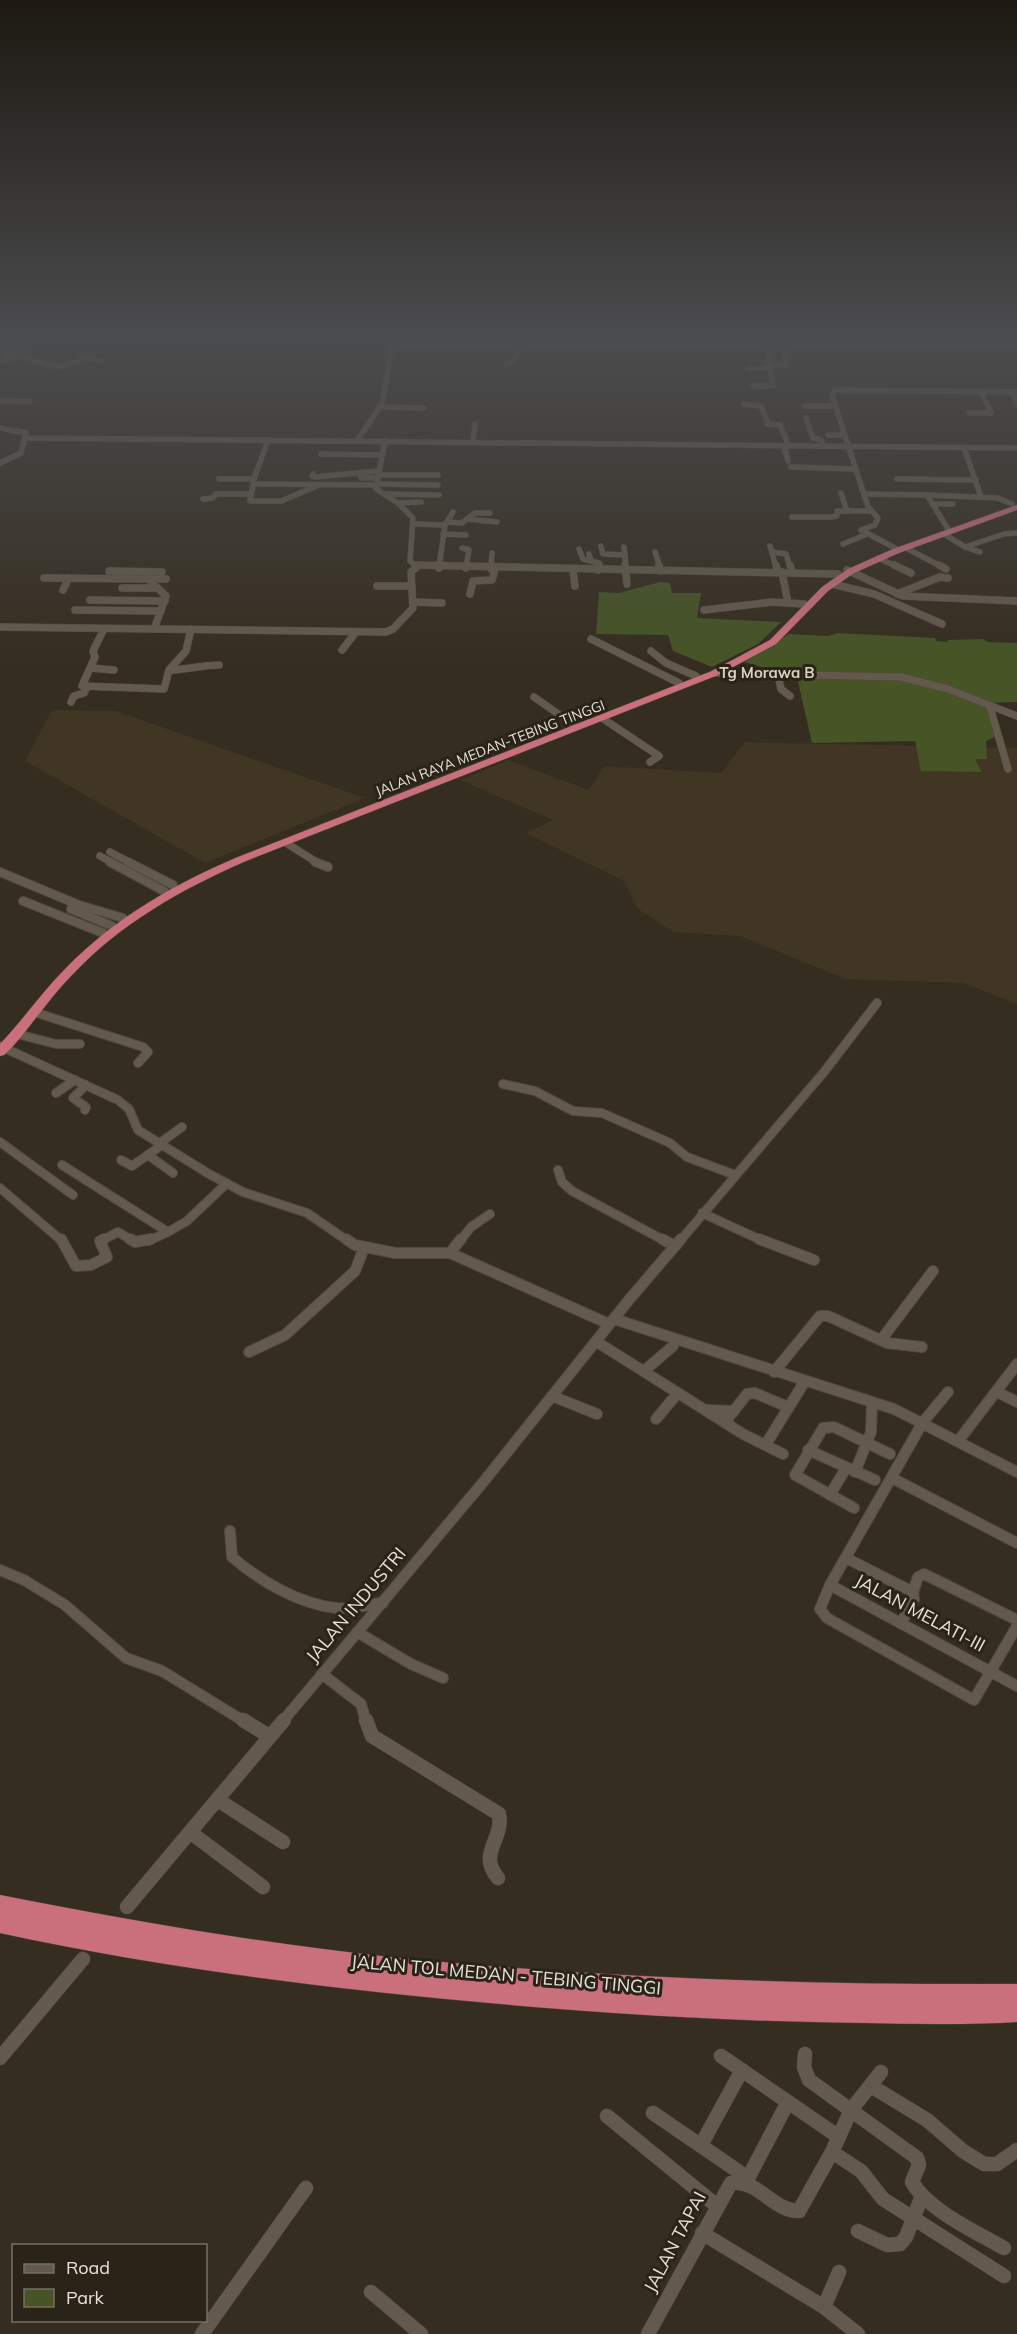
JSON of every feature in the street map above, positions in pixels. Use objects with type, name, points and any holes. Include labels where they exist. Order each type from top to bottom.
[{"type":"highway","name":"JALAN RAYA MEDAN-TEBING TINGGI","points":[[1,1048],[17,1034],[69,971],[135,914],[158,899],[207,874],[716,673],[773,642],[845,572],[1015,505]]},
{"type":"highway","name":"JALAN RAYA MEDAN-TEBING TINGGI","points":[[1,1048],[59,973],[107,929],[169,888],[261,848],[729,662],[763,643],[804,603],[845,572],[895,548],[946,532]]},
{"type":"highway","name":"JALAN TOL MEDAN - TEBING TINGGI","points":[[0,1905],[87,1924],[234,1947],[349,1962],[576,1984],[718,1992],[1017,1994]]},
{"type":"highway","points":[[0,1923],[179,1957],[443,1989],[612,2003],[756,2011],[1017,2013]]},
{"type":"street","points":[[0,463],[21,453],[24,443]]},
{"type":"street","points":[[267,443],[250,494],[250,501],[280,502],[319,485]]},
{"type":"street","points":[[374,443],[413,443]]},
{"type":"street","points":[[546,443],[964,448],[1004,446],[1017,448]]},
{"type":"street","points":[[786,443],[788,461]]},
{"type":"street","points":[[846,443],[868,507],[879,519],[875,525],[861,530],[895,548]]},
{"type":"street","points":[[861,443],[863,447]]},
{"type":"street","points":[[368,449],[384,444]]},
{"type":"street","points":[[384,444],[376,489],[398,503],[413,518],[410,561],[417,567]]},
{"type":"street","points":[[964,448],[981,496]]},
{"type":"street","points":[[321,454],[382,455]]},
{"type":"street","points":[[791,467],[854,469]]},
{"type":"street","points":[[313,474],[312,476],[315,477],[378,479]]},
{"type":"street","points":[[219,479],[319,485],[438,475]]},
{"type":"street","points":[[360,476],[438,485]]},
{"type":"street","points":[[897,479],[976,480]]},
{"type":"street","points":[[841,493],[847,511]]},
{"type":"street","points":[[204,499],[213,498],[215,494],[250,494]]},
{"type":"street","points":[[384,494],[440,495]]},
{"type":"street","points":[[864,494],[981,496],[998,498],[1015,505]]},
{"type":"street","points":[[927,495],[946,532],[965,547],[980,552]]},
{"type":"street","points":[[398,503],[421,502]]},
{"type":"street","points":[[932,504],[953,504]]},
{"type":"street","points":[[792,517],[835,517],[836,511],[872,511]]},
{"type":"street","points":[[438,568],[443,534],[446,523],[453,512]]},
{"type":"street","points":[[414,524],[462,523],[476,513],[490,513]]},
{"type":"street","points":[[467,519],[497,522]]},
{"type":"street","points":[[965,547],[1017,532]]},
{"type":"street","points":[[443,534],[466,535]]},
{"type":"street","points":[[843,544],[867,534]]},
{"type":"street","points":[[601,546],[603,554],[625,555]]},
{"type":"street","points":[[624,547],[627,584]]},
{"type":"street","points":[[462,548],[469,550],[466,568]]},
{"type":"street","points":[[906,548],[946,569]]},
{"type":"street","points":[[579,549],[583,559],[590,557],[599,563],[603,581]]},
{"type":"street","points":[[788,603],[772,549],[786,554],[792,572]]},
{"type":"street","points":[[655,552],[661,571]]},
{"type":"street","points":[[470,594],[473,581],[492,580],[492,553]]},
{"type":"street","points":[[878,558],[911,573]]},
{"type":"street","points":[[127,579],[132,564]]},
{"type":"street","points":[[414,605],[411,571],[417,567],[845,572],[897,594],[913,597],[1017,601]]},
{"type":"street","points":[[505,580],[506,569]]},
{"type":"street","points":[[573,570],[575,586]]},
{"type":"street","points":[[109,571],[162,572]]},
{"type":"street","points":[[113,579],[117,571]]},
{"type":"street","points":[[44,578],[166,579]]},
{"type":"street","points":[[63,590],[69,578]]},
{"type":"street","points":[[897,594],[940,578],[948,578]]},
{"type":"street","points":[[97,589],[101,579]]},
{"type":"street","points":[[148,579],[166,594],[154,629]]},
{"type":"street","points":[[832,584],[874,594],[942,624]]},
{"type":"street","points":[[377,586],[411,586]]},
{"type":"street","points":[[122,588],[157,588]]},
{"type":"street","points":[[90,600],[165,602]]},
{"type":"street","points":[[704,610],[731,610],[736,608],[736,605],[771,602],[804,603]]},
{"type":"street","points":[[0,627],[389,632],[414,605],[442,606]]},
{"type":"street","points":[[75,610],[161,611]]},
{"type":"street","points":[[81,702],[85,690],[82,684],[91,668],[95,657],[93,651],[104,629]]},
{"type":"street","points":[[71,702],[74,696],[85,690],[164,689],[170,670],[185,653],[191,630]]},
{"type":"street","points":[[342,650],[356,632]]},
{"type":"street","points":[[591,639],[679,683]]},
{"type":"street","points":[[651,651],[666,663],[696,676]]},
{"type":"street","points":[[170,670],[192,670],[208,665],[219,665]]},
{"type":"street","points":[[91,668],[104,673],[114,670]]},
{"type":"street","points":[[716,673],[901,677],[948,689],[1017,716]]},
{"type":"street","points":[[778,675],[781,688],[790,696]]},
{"type":"street","points":[[534,697],[574,725]]},
{"type":"street","points":[[990,707],[1008,769]]},
{"type":"street","points":[[603,718],[658,755],[650,762]]},
{"type":"street","points":[[286,843],[319,864],[328,867]]},
{"type":"street","points":[[110,852],[169,888]]},
{"type":"street","points":[[100,856],[169,888]]},
{"type":"street","points":[[0,873],[79,905],[123,918]]},
{"type":"street","points":[[23,902],[107,929]]},
{"type":"street","points":[[71,909],[107,929]]},
{"type":"street","name":"JALAN INDUSTRI","points":[[127,1907],[485,1480],[702,1213],[824,1072],[877,1003]]},
{"type":"street","points":[[34,1012],[143,1047],[148,1052],[138,1063]]},
{"type":"street","points":[[17,1034],[56,1044],[80,1044]]},
{"type":"street","points":[[1,1048],[122,1103],[129,1109],[138,1130],[226,1184],[307,1213],[323,1222],[347,1241],[364,1248],[395,1253],[450,1253],[612,1322],[872,1402],[922,1422],[1017,1472]]},
{"type":"street","points":[[56,1093],[75,1080]]},
{"type":"street","points":[[504,1084],[535,1091],[573,1111],[602,1113],[630,1123],[670,1143],[687,1157],[735,1176]]},
{"type":"street","points":[[85,1110],[86,1107],[73,1098],[86,1085]]},
{"type":"street","points":[[121,1160],[130,1167],[182,1127]]},
{"type":"street","points":[[0,1142],[73,1195]]},
{"type":"street","points":[[148,1155],[173,1173]]},
{"type":"street","points":[[62,1165],[168,1232]]},
{"type":"street","points":[[558,1170],[562,1182],[572,1191],[675,1246]]},
{"type":"street","points":[[0,1188],[61,1239],[76,1266],[91,1265],[107,1257],[100,1241],[118,1232],[135,1242],[147,1241],[168,1232],[187,1221],[226,1184]]},
{"type":"street","points":[[702,1213],[748,1235],[814,1260]]},
{"type":"street","points":[[450,1253],[471,1227],[490,1214]]},
{"type":"street","points":[[249,1352],[285,1335],[305,1318],[355,1271],[364,1248]]},
{"type":"street","points":[[881,1340],[933,1271]]},
{"type":"street","points":[[774,1372],[820,1316],[828,1316],[891,1344],[922,1347]]},
{"type":"street","points":[[597,1342],[743,1434],[783,1454]]},
{"type":"street","points":[[644,1371],[673,1346]]},
{"type":"street","points":[[959,1440],[1017,1364]]},
{"type":"street","points":[[766,1444],[804,1381]]},
{"type":"street","points":[[948,1392],[922,1422],[830,1585],[820,1605],[823,1616],[955,1690],[976,1699],[1017,1626]]},
{"type":"street","points":[[997,1392],[1017,1402]]},
{"type":"street","points":[[657,1419],[677,1394]]},
{"type":"street","points":[[725,1422],[744,1397],[751,1394],[760,1395],[788,1407]]},
{"type":"street","points":[[552,1396],[597,1414]]},
{"type":"street","points":[[830,1495],[869,1444],[873,1425],[872,1402]]},
{"type":"street","points":[[704,1410],[734,1411]]},
{"type":"street","points":[[854,1508],[795,1474],[808,1450],[827,1425],[890,1454]]},
{"type":"street","points":[[808,1450],[875,1480]]},
{"type":"street","points":[[891,1478],[1017,1543]]},
{"type":"street","points":[[230,1531],[233,1538],[232,1557],[259,1578],[275,1586],[318,1603],[339,1608],[383,1603]]},
{"type":"street","points":[[846,1558],[913,1592]]},
{"type":"street","points":[[1,1571],[24,1580],[65,1605],[126,1658],[175,1678],[269,1736]]},
{"type":"street","points":[[901,1623],[914,1599],[913,1592],[918,1577],[924,1574],[1017,1620]]},
{"type":"street","name":"JALAN MELATI-III","points":[[830,1585],[1017,1686]]},
{"type":"street","points":[[357,1632],[411,1664],[443,1678]]},
{"type":"street","points":[[322,1674],[361,1704],[372,1736],[499,1814],[500,1824],[494,1837],[489,1862],[489,1867],[498,1878]]},
{"type":"street","points":[[218,1800],[283,1842]]},
{"type":"street","points":[[190,1832],[263,1887]]},
{"type":"street","points":[[0,2058],[83,1959]]},
{"type":"street","points":[[806,2054],[803,2064],[806,2077],[917,2158],[919,2165],[912,2185],[922,2196],[1004,2248]]},
{"type":"street","points":[[721,2056],[838,2137]]},
{"type":"street","points":[[701,2145],[742,2070]]},
{"type":"street","points":[[653,2113],[701,2145],[789,2211],[796,2212],[801,2209],[832,2152],[851,2110],[881,2072]]},
{"type":"street","points":[[871,2086],[892,2101],[927,2120],[963,2151],[984,2164],[997,2164],[1017,2150]]},
{"type":"street","points":[[747,2180],[788,2102]]},
{"type":"street","points":[[607,2116],[717,2206]]},
{"type":"street","points":[[832,2152],[861,2171],[883,2199],[1004,2276]]},
{"type":"street","name":"JALAN TAPAI","points":[[648,2334],[731,2182],[747,2180]]},
{"type":"street","points":[[202,2334],[306,2188]]},
{"type":"street","points":[[858,2231],[887,2245],[900,2244],[906,2238],[922,2196]]},
{"type":"street","points":[[702,2233],[824,2307],[858,2334]]},
{"type":"street","points":[[824,2307],[839,2272]]},
{"type":"street","points":[[371,2292],[422,2334]]},
{"type":"shaded area","points":[[52,710],[116,711],[365,798],[205,863],[25,761]]},
{"type":"shaded area","points":[[745,742],[1017,748],[1017,1004],[964,983],[846,979],[740,936],[673,932],[638,909],[624,881],[526,833],[553,820],[460,780],[508,760],[589,790],[604,766],[721,773]]},
{"type":"green space","points":[[660,582],[670,583],[672,593],[701,593],[697,618],[781,622],[758,644],[712,667],[673,651],[668,635],[596,634],[599,592],[619,593]]},
{"type":"green space","points":[[837,633],[935,638],[936,641],[948,642],[948,640],[984,639],[987,642],[1017,643],[1017,702],[986,703],[995,737],[986,741],[987,759],[975,759],[982,772],[921,771],[915,741],[812,743],[797,677],[744,662],[789,634],[828,636]]},
{"type":"district","name":"Tg Morawa B","points":[[767,673]]}]
